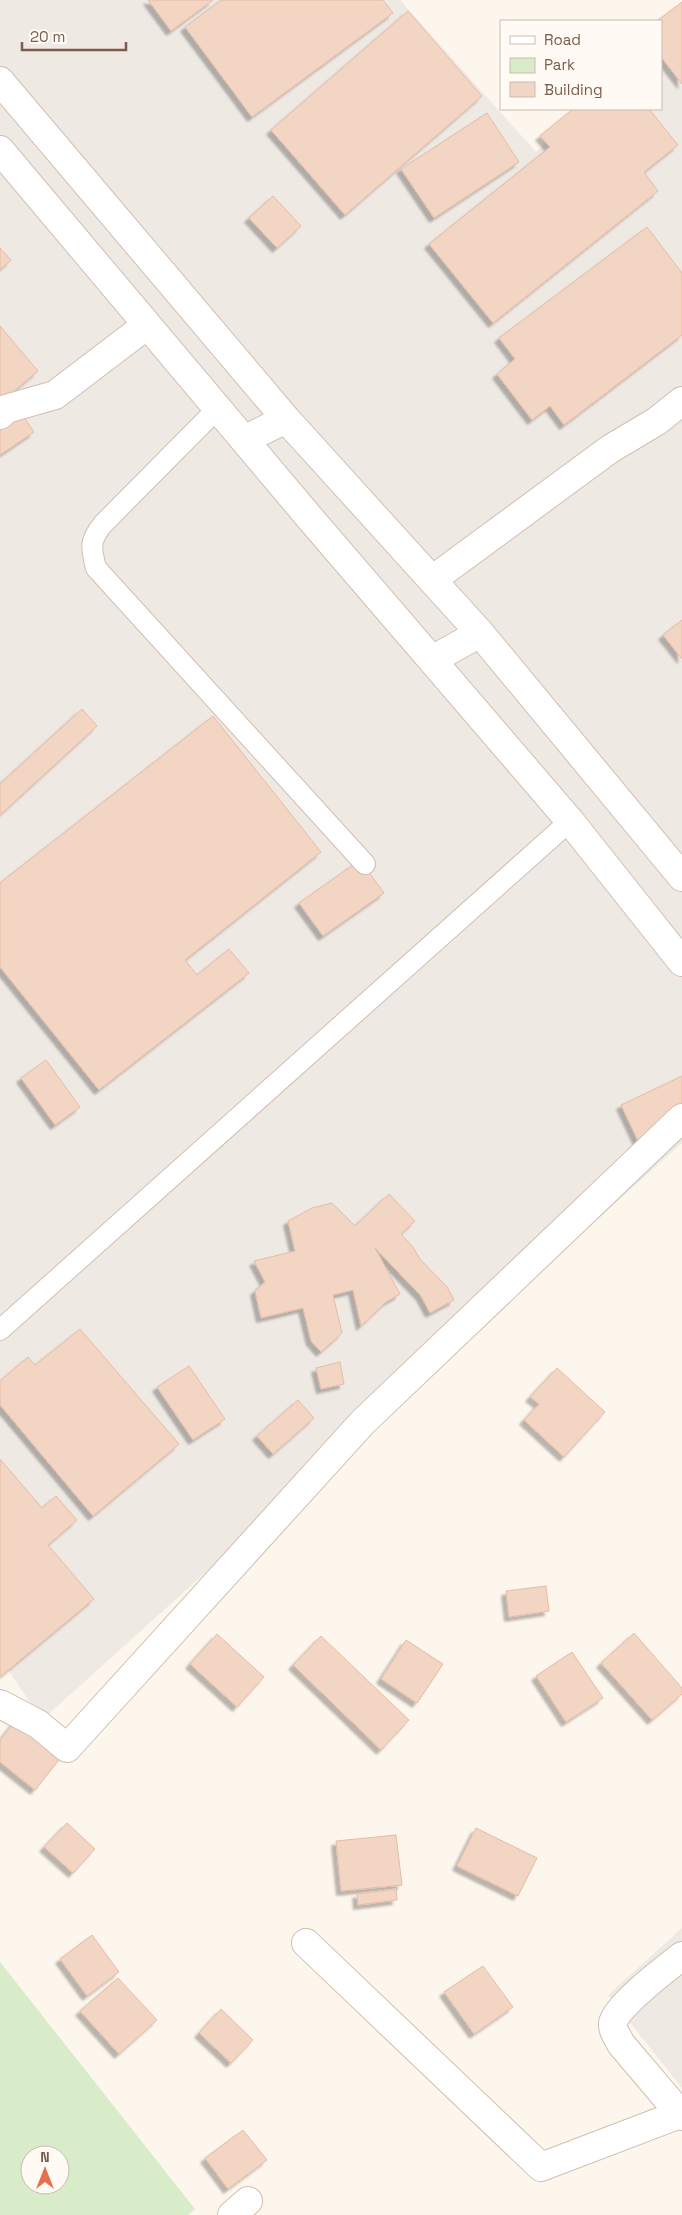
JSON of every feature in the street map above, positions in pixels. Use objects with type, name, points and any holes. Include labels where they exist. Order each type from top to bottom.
[{"type":"street","points":[[0,81],[286,418],[480,632],[682,875]]},
{"type":"street","points":[[0,150],[217,409],[570,821],[682,962]]},
{"type":"street","points":[[0,415],[6,409],[55,395],[147,325]]},
{"type":"street","points":[[432,580],[610,449],[657,421],[682,401]]},
{"type":"street","points":[[244,440],[286,418]]},
{"type":"street","points":[[432,660],[480,632]]},
{"type":"street","points":[[0,1704],[38,1724],[67,1748],[363,1422],[682,1118]]},
{"type":"street","points":[[306,1943],[541,2168],[681,2115],[621,2044],[614,2032],[613,2022],[621,2008],[682,1956]]},
{"type":"lane","points":[[217,409],[94,535],[91,548],[96,568],[365,864]]},
{"type":"lane","points":[[0,1330],[570,821]]},
{"type":"shaded area","points":[[0,0],[400,0],[536,152],[582,110],[662,110],[662,36],[682,17],[682,1143],[42,1720],[0,1658]]},
{"type":"shaded area","points":[[682,1928],[682,2088],[608,1995]]},
{"type":"green space","points":[[0,1962],[195,2209],[188,2215],[0,2215]]},
{"type":"building","points":[[148,0],[213,0],[171,31]]},
{"type":"building","points":[[221,0],[383,0],[393,13],[252,117],[185,27]]},
{"type":"building","points":[[682,2],[682,84],[662,58],[662,20],[658,20]]},
{"type":"building","points":[[408,11],[482,96],[345,215],[271,130]]},
{"type":"building","points":[[572,110],[650,110],[678,145],[644,172],[658,191],[493,323],[429,244],[550,147],[540,136]]},
{"type":"building","points":[[487,113],[519,162],[434,218],[401,169]]},
{"type":"building","points":[[273,196],[301,226],[277,248],[249,218]]},
{"type":"building","points":[[647,227],[682,273],[682,335],[564,425],[550,406],[532,420],[497,374],[515,359],[499,338]]},
{"type":"building","points":[[0,248],[11,260],[0,270]]},
{"type":"building","points":[[0,326],[38,371],[0,403]]},
{"type":"building","points":[[19,410],[34,432],[0,455],[0,424]]},
{"type":"building","points":[[682,620],[682,659],[663,635]]},
{"type":"building","points":[[82,709],[97,726],[0,815],[0,784]]},
{"type":"building","points":[[213,716],[321,852],[185,960],[197,975],[229,949],[249,973],[99,1090],[0,967],[0,883]]},
{"type":"building","points":[[360,860],[384,893],[323,936],[299,903]]},
{"type":"building","points":[[46,1060],[80,1107],[55,1125],[21,1078]]},
{"type":"building","points":[[682,1076],[682,1120],[638,1141],[621,1105]]},
{"type":"building","points":[[389,1194],[415,1221],[401,1234],[413,1247],[420,1259],[447,1287],[454,1300],[430,1313],[421,1296],[375,1248],[400,1294],[386,1302],[361,1326],[353,1290],[333,1295],[342,1333],[321,1352],[311,1341],[303,1308],[261,1318],[255,1291],[265,1282],[254,1261],[295,1251],[288,1221],[312,1208],[332,1203],[355,1226]]},
{"type":"building","points":[[80,1329],[179,1444],[93,1516],[0,1405],[0,1381],[28,1357],[35,1365]]},
{"type":"building","points":[[340,1362],[344,1384],[321,1389],[316,1368]]},
{"type":"building","points":[[189,1366],[225,1419],[193,1440],[157,1387]]},
{"type":"building","points":[[557,1368],[605,1412],[564,1457],[524,1420],[539,1404],[530,1397]]},
{"type":"building","points":[[298,1400],[314,1418],[273,1454],[257,1436]]},
{"type":"building","points":[[0,1459],[42,1508],[56,1496],[77,1520],[48,1545],[94,1599],[0,1677]]},
{"type":"building","points":[[546,1586],[549,1611],[509,1617],[506,1591]]},
{"type":"building","points":[[634,1633],[682,1688],[682,1694],[652,1720],[601,1663]]},
{"type":"building","points":[[217,1634],[264,1677],[237,1707],[190,1664]]},
{"type":"building","points":[[321,1636],[409,1720],[381,1750],[293,1665]]},
{"type":"building","points":[[406,1640],[443,1664],[417,1703],[381,1679]]},
{"type":"building","points":[[572,1652],[603,1698],[566,1722],[536,1676]]},
{"type":"building","points":[[19,1716],[64,1753],[35,1790],[0,1762],[0,1740]]},
{"type":"building","points":[[67,1823],[95,1849],[73,1873],[44,1847]]},
{"type":"building","points":[[476,1828],[537,1858],[518,1896],[457,1866]]},
{"type":"building","points":[[396,1835],[402,1885],[341,1891],[336,1841]]},
{"type":"building","points":[[396,1889],[397,1900],[358,1905],[357,1894]]},
{"type":"building","points":[[92,1935],[119,1972],[87,1996],[60,1959]]},
{"type":"building","points":[[483,1966],[513,2007],[474,2034],[444,1992]]},
{"type":"building","points":[[118,1978],[157,2020],[119,2054],[80,2011]]},
{"type":"building","points":[[221,2009],[253,2040],[231,2063],[199,2033]]},
{"type":"building","points":[[243,2130],[267,2160],[228,2189],[205,2158]]}]
